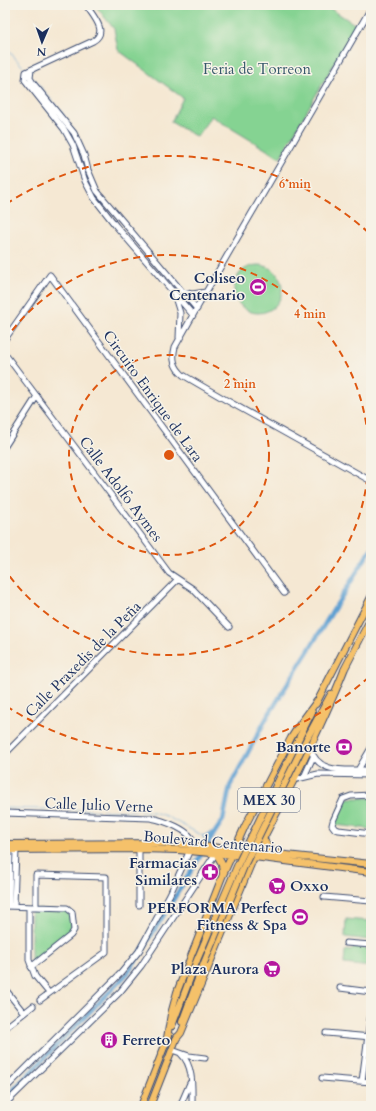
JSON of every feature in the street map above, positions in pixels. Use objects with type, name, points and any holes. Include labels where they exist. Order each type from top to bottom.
[{"type":"main road","name":"MEX 30","points":[[141,1106],[197,960],[238,864],[317,701],[371,597]]},
{"type":"main road","name":"MEX 30","points":[[150,1106],[204,963],[244,864],[307,738],[371,618]]},
{"type":"main road","points":[[176,1039],[181,1033],[223,935],[245,878],[264,836],[310,748],[345,668]]},
{"type":"main road","points":[[167,1038],[177,992],[233,852],[291,738],[317,701]]},
{"type":"main road","points":[[245,826],[246,830],[252,836],[264,836]]},
{"type":"main road","points":[[264,836],[268,847],[278,854]]},
{"type":"main road","points":[[66,849],[87,847],[94,842]]},
{"type":"main road","name":"Boulevard Centenario","points":[[5,844],[143,842],[214,851],[256,854],[371,872]]},
{"type":"main road","points":[[10,850],[14,846],[47,843]]},
{"type":"main road","name":"Boulevard Centenario","points":[[10,850],[195,848]]},
{"type":"main road","points":[[214,851],[222,864],[223,875]]},
{"type":"main road","name":"Boulevard Centenario","points":[[256,854],[278,854],[371,864]]},
{"type":"main road","points":[[223,875],[229,870],[239,871],[245,878]]},
{"type":"street","points":[[86,5],[99,25],[99,36],[93,41],[26,72],[26,83],[64,129],[73,145],[89,190],[98,203],[174,294],[194,315]]},
{"type":"street","points":[[371,8],[206,292],[173,355],[174,363],[183,375],[371,481]]},
{"type":"street","points":[[31,70],[30,78],[33,83],[74,133],[97,191],[197,309]]},
{"type":"street","points":[[116,226],[122,222]]},
{"type":"street","name":"Circuito Enrique de Lara","points":[[5,339],[50,275],[284,594]]},
{"type":"street","points":[[182,292],[197,294],[206,292]]},
{"type":"street","points":[[174,294],[180,313],[179,341]]},
{"type":"street","name":"Calle Adolfo Aymes","points":[[5,354],[168,573],[193,590],[229,627]]},
{"type":"street","points":[[5,446],[37,396]]},
{"type":"street","name":"Calle Praxedis de la Peña","points":[[5,754],[177,580]]},
{"type":"street","points":[[310,748],[313,757],[317,762],[326,768],[371,770]]},
{"type":"street","points":[[358,770],[371,748]]},
{"type":"street","points":[[304,776],[313,757]]},
{"type":"street","points":[[293,780],[304,776],[324,773],[371,775]]},
{"type":"street","points":[[371,796],[351,796],[343,799],[332,825],[339,830],[371,834]]},
{"type":"street","name":"Calle Julio Verne","points":[[5,813],[150,818],[168,823],[189,835],[193,839],[195,848]]},
{"type":"street","points":[[134,842],[139,848]]},
{"type":"street","points":[[139,906],[139,848],[143,842]]},
{"type":"street","points":[[5,1089],[121,973],[139,951],[195,848]]},
{"type":"street","points":[[10,850],[9,906],[70,910],[73,916],[74,930],[71,935],[31,968]]},
{"type":"street","points":[[5,1104],[120,992],[137,972],[214,851]]},
{"type":"street","points":[[36,907],[36,875],[106,877],[106,952],[40,1000]]},
{"type":"street","points":[[324,897],[371,901]]},
{"type":"street","points":[[30,907],[29,960],[35,976],[49,993]]},
{"type":"street","points":[[346,943],[371,945]]},
{"type":"street","points":[[340,988],[371,992]]},
{"type":"street","points":[[5,989],[24,1013]]},
{"type":"street","points":[[5,1028],[33,1006]]},
{"type":"street","points":[[362,1082],[369,1037],[371,1012]]},
{"type":"street","points":[[326,1033],[369,1037]]},
{"type":"street","points":[[172,1050],[197,1058],[205,1058]]},
{"type":"street","points":[[181,1054],[188,1061],[192,1106]]},
{"type":"street","points":[[322,1078],[371,1082]]},
{"type":"street","points":[[180,1106],[191,1082]]},
{"type":"green space","name":"Feria de Torreon","points":[[95,5],[325,5],[356,25],[280,158],[211,116],[197,137],[171,122],[183,98],[118,50],[114,29]]},
{"type":"green space","name":"Coliseo Centenario","points":[[253,265],[263,265],[275,272],[282,284],[282,294],[275,306],[263,313],[253,313],[245,309],[238,302],[234,294],[234,284],[238,276],[245,269]]},
{"type":"green space","points":[[348,798],[371,798],[371,829],[335,825],[339,811]]},
{"type":"green space","points":[[370,907],[371,940],[345,937],[346,919],[368,921]]},
{"type":"green space","points":[[31,909],[67,910],[71,914],[72,929],[70,934],[31,965]]},
{"type":"green space","points":[[354,947],[371,949],[370,967],[344,964],[345,951]]},
{"type":"green space","points":[[370,1039],[371,1075],[366,1072],[365,1067]]},
{"type":"waterway","points":[[5,47],[25,69]]},
{"type":"waterway","points":[[34,79],[64,115]]},
{"type":"waterway","points":[[205,837],[215,832],[223,820],[230,786],[266,719],[371,549]]},
{"type":"waterway","points":[[5,808],[153,812],[166,816],[205,837]]},
{"type":"waterway","points":[[5,1098],[128,973],[215,832]]},
{"type":"place","name":"Coliseo Centenario","points":[[258,287]]},
{"type":"place","name":"Banorte","points":[[344,747]]},
{"type":"place","name":"Farmacias Similares","points":[[210,872]]},
{"type":"place","name":"Oxxo","points":[[277,886]]},
{"type":"place","name":"PERFORMA Perfect Fitness & Spa","points":[[300,917]]},
{"type":"place","name":"Plaza Aurora","points":[[272,969]]},
{"type":"place","name":"Ferreto","points":[[109,1040]]}]
